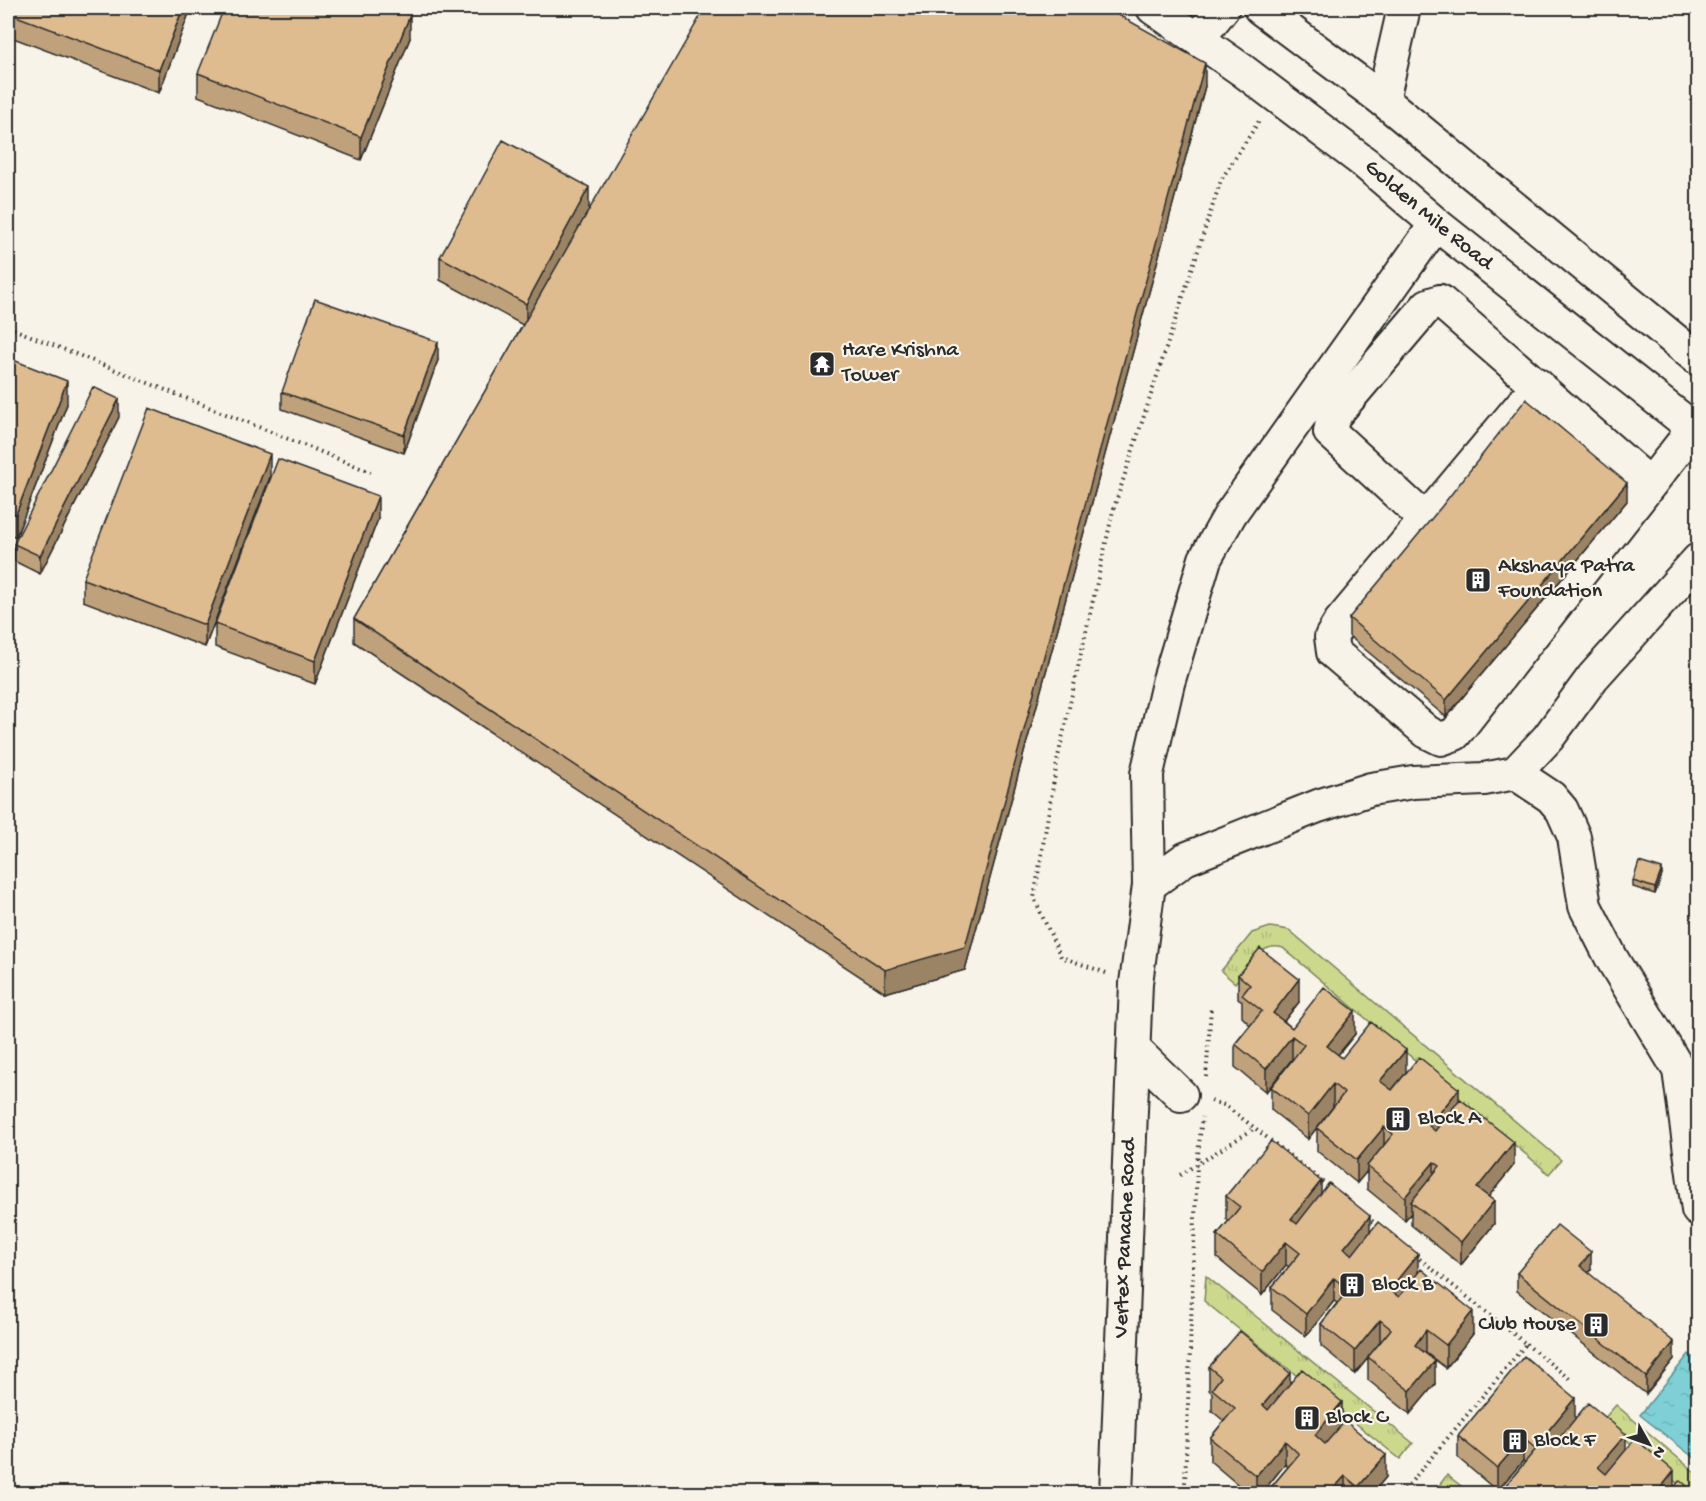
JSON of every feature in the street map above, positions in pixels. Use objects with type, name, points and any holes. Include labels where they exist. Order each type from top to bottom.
[{"type":"street","name":"Golden Mile Road","points":[[1153,8],[1275,95],[1365,164],[1436,224],[1696,430]]},
{"type":"street","points":[[1198,39],[1223,8]]},
{"type":"street","points":[[1260,8],[1383,100],[1698,359]]},
{"type":"street","points":[[1383,100],[1404,8]]},
{"type":"street","name":"Vertex Panache Road","points":[[1116,1494],[1136,983],[1149,885],[1147,774],[1168,682],[1205,559],[1231,513],[1436,224]]},
{"type":"street","points":[[1425,519],[1330,432],[1333,417],[1428,305],[1440,301],[1650,484]]},
{"type":"street","points":[[1538,385],[1340,622],[1331,638],[1333,652],[1427,732],[1441,740],[1455,734],[1650,484],[1696,430]]},
{"type":"street","points":[[1149,885],[1185,859],[1318,806],[1371,789],[1413,782],[1484,779],[1515,773],[1548,738],[1593,677],[1698,560]]},
{"type":"street","points":[[1515,773],[1551,797],[1562,810],[1574,837],[1585,906],[1612,959],[1679,1070],[1698,1210]]},
{"type":"street","points":[[1135,1050],[1181,1095]]},
{"type":"path","points":[[1136,983],[1061,957],[1035,898],[1036,886],[1058,757],[1113,511],[1221,180],[1275,95]]},
{"type":"path","points":[[8,327],[371,472]]},
{"type":"path","points":[[1181,1095],[1224,1104],[1339,1195]]},
{"type":"path","points":[[1180,1175],[1255,1128]]},
{"type":"path","points":[[1197,1164],[1185,1483],[1199,1494]]},
{"type":"path","points":[[1357,1210],[1386,1232]]},
{"type":"path","points":[[1414,1254],[1572,1381]]},
{"type":"path","points":[[1401,1494],[1526,1344]]},
{"type":"green space","points":[[1270,927],[1289,930],[1561,1160],[1549,1174],[1283,948],[1268,948],[1261,952],[1235,983],[1221,971],[1252,933]]},
{"type":"green space","points":[[1206,1276],[1413,1443],[1400,1459],[1204,1301]]},
{"type":"green space","points":[[1616,1405],[1698,1475],[1698,1493],[1689,1493],[1603,1420]]},
{"type":"green space","points":[[1447,1475],[1470,1493],[1434,1492]]},
{"type":"water","points":[[1689,1354],[1698,1361],[1698,1461],[1640,1415]]},
{"type":"building","points":[[8,8],[183,8],[159,70],[8,13]]},
{"type":"building","points":[[224,8],[390,8],[410,15],[361,137],[198,73]]},
{"type":"building","name":"Hare Krishna Tower","points":[[705,8],[1106,8],[1205,63],[965,947],[885,970],[354,619]]},
{"type":"building","points":[[503,140],[589,187],[526,304],[440,257]]},
{"type":"building","points":[[315,299],[438,342],[404,435],[282,392]]},
{"type":"building","points":[[8,358],[67,381],[16,514],[8,511]]},
{"type":"building","points":[[93,387],[119,399],[40,556],[14,544]]},
{"type":"building","name":"Akshaya Patra Foundation","points":[[1526,399],[1627,483],[1446,700],[1349,618],[1442,506]]},
{"type":"building","points":[[149,408],[270,454],[205,625],[83,579]]},
{"type":"building","points":[[278,459],[378,496],[315,661],[215,624]]},
{"type":"building","points":[[1639,862],[1662,869],[1655,888],[1633,881]]},
{"type":"building","name":"Block A","points":[[1260,948],[1299,979],[1273,1013],[1292,1028],[1324,987],[1355,1011],[1327,1046],[1342,1058],[1371,1022],[1406,1050],[1380,1081],[1392,1090],[1419,1057],[1459,1089],[1429,1126],[1435,1131],[1460,1099],[1514,1142],[1477,1188],[1494,1201],[1461,1242],[1411,1202],[1440,1166],[1434,1162],[1405,1197],[1367,1166],[1393,1134],[1384,1127],[1357,1160],[1317,1128],[1344,1093],[1333,1084],[1308,1116],[1271,1087],[1304,1045],[1292,1036],[1266,1069],[1235,1044],[1262,1011],[1242,995],[1250,985],[1238,975]]},
{"type":"building","name":"Block B","points":[[1271,1141],[1321,1181],[1291,1219],[1297,1224],[1329,1183],[1370,1216],[1344,1248],[1352,1255],[1378,1222],[1418,1254],[1389,1290],[1399,1297],[1421,1269],[1473,1311],[1446,1345],[1426,1330],[1415,1345],[1435,1361],[1410,1391],[1368,1357],[1391,1329],[1380,1320],[1355,1351],[1321,1324],[1348,1290],[1334,1278],[1306,1314],[1272,1287],[1300,1253],[1286,1242],[1262,1272],[1217,1235],[1240,1207],[1226,1196]]},
{"type":"building","name":"Club House","points":[[1557,1225],[1591,1252],[1580,1266],[1674,1342],[1646,1377],[1517,1273]]},
{"type":"building","name":"Block C","points":[[1240,1331],[1290,1373],[1263,1405],[1268,1410],[1302,1369],[1342,1402],[1315,1435],[1325,1444],[1345,1421],[1386,1455],[1358,1487],[1345,1476],[1335,1487],[1341,1494],[1281,1494],[1272,1486],[1299,1454],[1285,1441],[1256,1476],[1210,1438],[1235,1408],[1212,1389],[1221,1377],[1209,1367]]},
{"type":"building","points":[[1524,1356],[1575,1398],[1543,1437],[1553,1446],[1588,1403],[1626,1434],[1598,1467],[1606,1474],[1635,1439],[1674,1471],[1656,1494],[1575,1494],[1565,1485],[1557,1494],[1517,1494],[1506,1485],[1536,1449],[1523,1438],[1497,1468],[1458,1436]]},
{"type":"building","points":[[1680,1480],[1696,1494],[1669,1494]]},
{"type":"place","name":"Hare Krishna Tower","points":[[822,364]]},
{"type":"place","name":"Akshaya Patra Foundation","points":[[1478,580]]},
{"type":"place","name":"Block A","points":[[1398,1119]]},
{"type":"place","name":"Block B","points":[[1352,1285]]},
{"type":"place","name":"Club House","points":[[1596,1325]]},
{"type":"place","name":"Block C","points":[[1307,1418]]},
{"type":"place","name":"Block F","points":[[1515,1441]]}]
